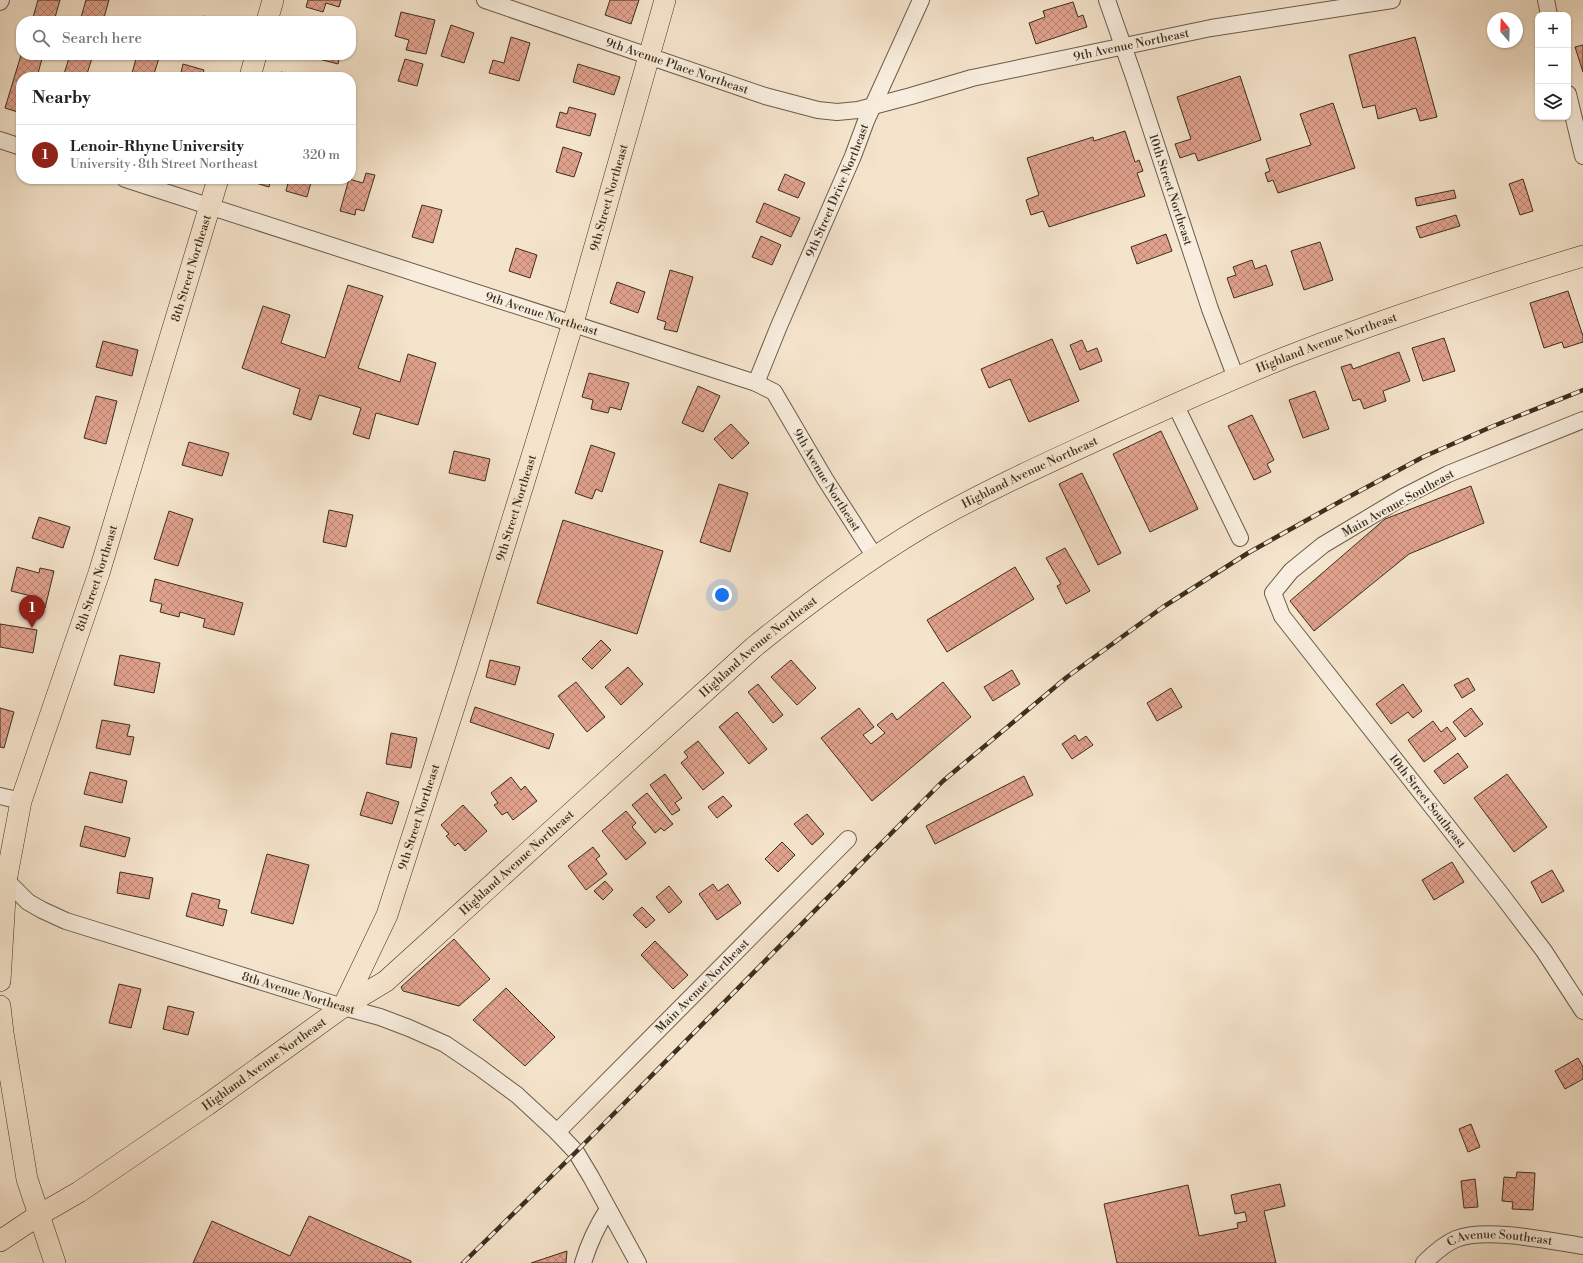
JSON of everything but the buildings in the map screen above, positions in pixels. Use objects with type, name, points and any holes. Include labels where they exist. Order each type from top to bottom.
[{"type":"main road","points":[[268,16],[273,0]]},
{"type":"main road","name":"9th Street Northeast","points":[[343,1007],[387,915],[489,596],[572,323],[665,0]]},
{"type":"main road","points":[[251,72],[255,60]]},
{"type":"main road","name":"8th Street Northeast","points":[[0,981],[3,878],[21,801],[99,573],[217,184]]},
{"type":"main road","name":"Highland Avenue Northeast","points":[[38,1215],[79,1192],[207,1105],[343,1007],[386,981],[754,647],[807,604],[874,557],[925,526],[993,489],[1175,404],[1236,378],[1370,327],[1583,256]]},
{"type":"main road","points":[[0,1006],[2,1032],[27,1179],[55,1263]]},
{"type":"main road","points":[[0,1241],[38,1215]]},
{"type":"street","name":"9th Avenue Place Northeast","points":[[486,0],[765,96],[818,110],[837,112],[858,110],[872,106]]},
{"type":"street","name":"9th Street Drive Northeast","points":[[756,383],[779,326],[850,163],[872,106],[921,0]]},
{"type":"street","name":"10th Street Northeast","points":[[1107,0],[1205,295],[1236,378]]},
{"type":"street","name":"9th Avenue Northeast","points":[[872,106],[972,78],[1211,28],[1392,0]]},
{"type":"street","points":[[1546,0],[1548,12]]},
{"type":"street","points":[[1571,106],[1583,156]]},
{"type":"street","points":[[0,140],[16,145]]},
{"type":"street","name":"9th Avenue Northeast","points":[[141,184],[756,383],[774,392],[825,479],[874,557]]},
{"type":"street","points":[[1175,404],[1240,538]]},
{"type":"street","name":"Main Avenue Southeast","points":[[1273,593],[1291,571],[1323,545],[1403,497],[1448,474],[1583,420]]},
{"type":"street","name":"10th Street Southeast","points":[[1273,593],[1282,616],[1500,893],[1544,951],[1583,1011]]},
{"type":"street","points":[[0,796],[21,801]]},
{"type":"street","name":"Main Avenue Northeast","points":[[557,1132],[848,839]]},
{"type":"street","name":"8th Avenue Northeast","points":[[3,878],[28,902],[66,921],[343,1007],[380,1017],[445,1044],[516,1095],[557,1132],[576,1152],[608,1209]]},
{"type":"street","points":[[583,1263],[596,1228],[608,1209],[638,1263]]},
{"type":"street","name":"C Avenue Southeast","points":[[1424,1263],[1444,1246],[1457,1239],[1478,1235],[1500,1234],[1583,1246]]},
{"type":"railway","points":[[463,1263],[576,1152],[943,781],[1067,677],[1163,607],[1248,553],[1341,501],[1423,457],[1491,427],[1583,390]]},
{"type":"place","name":"Lenoir-Rhyne University","points":[[32,628]]}]
